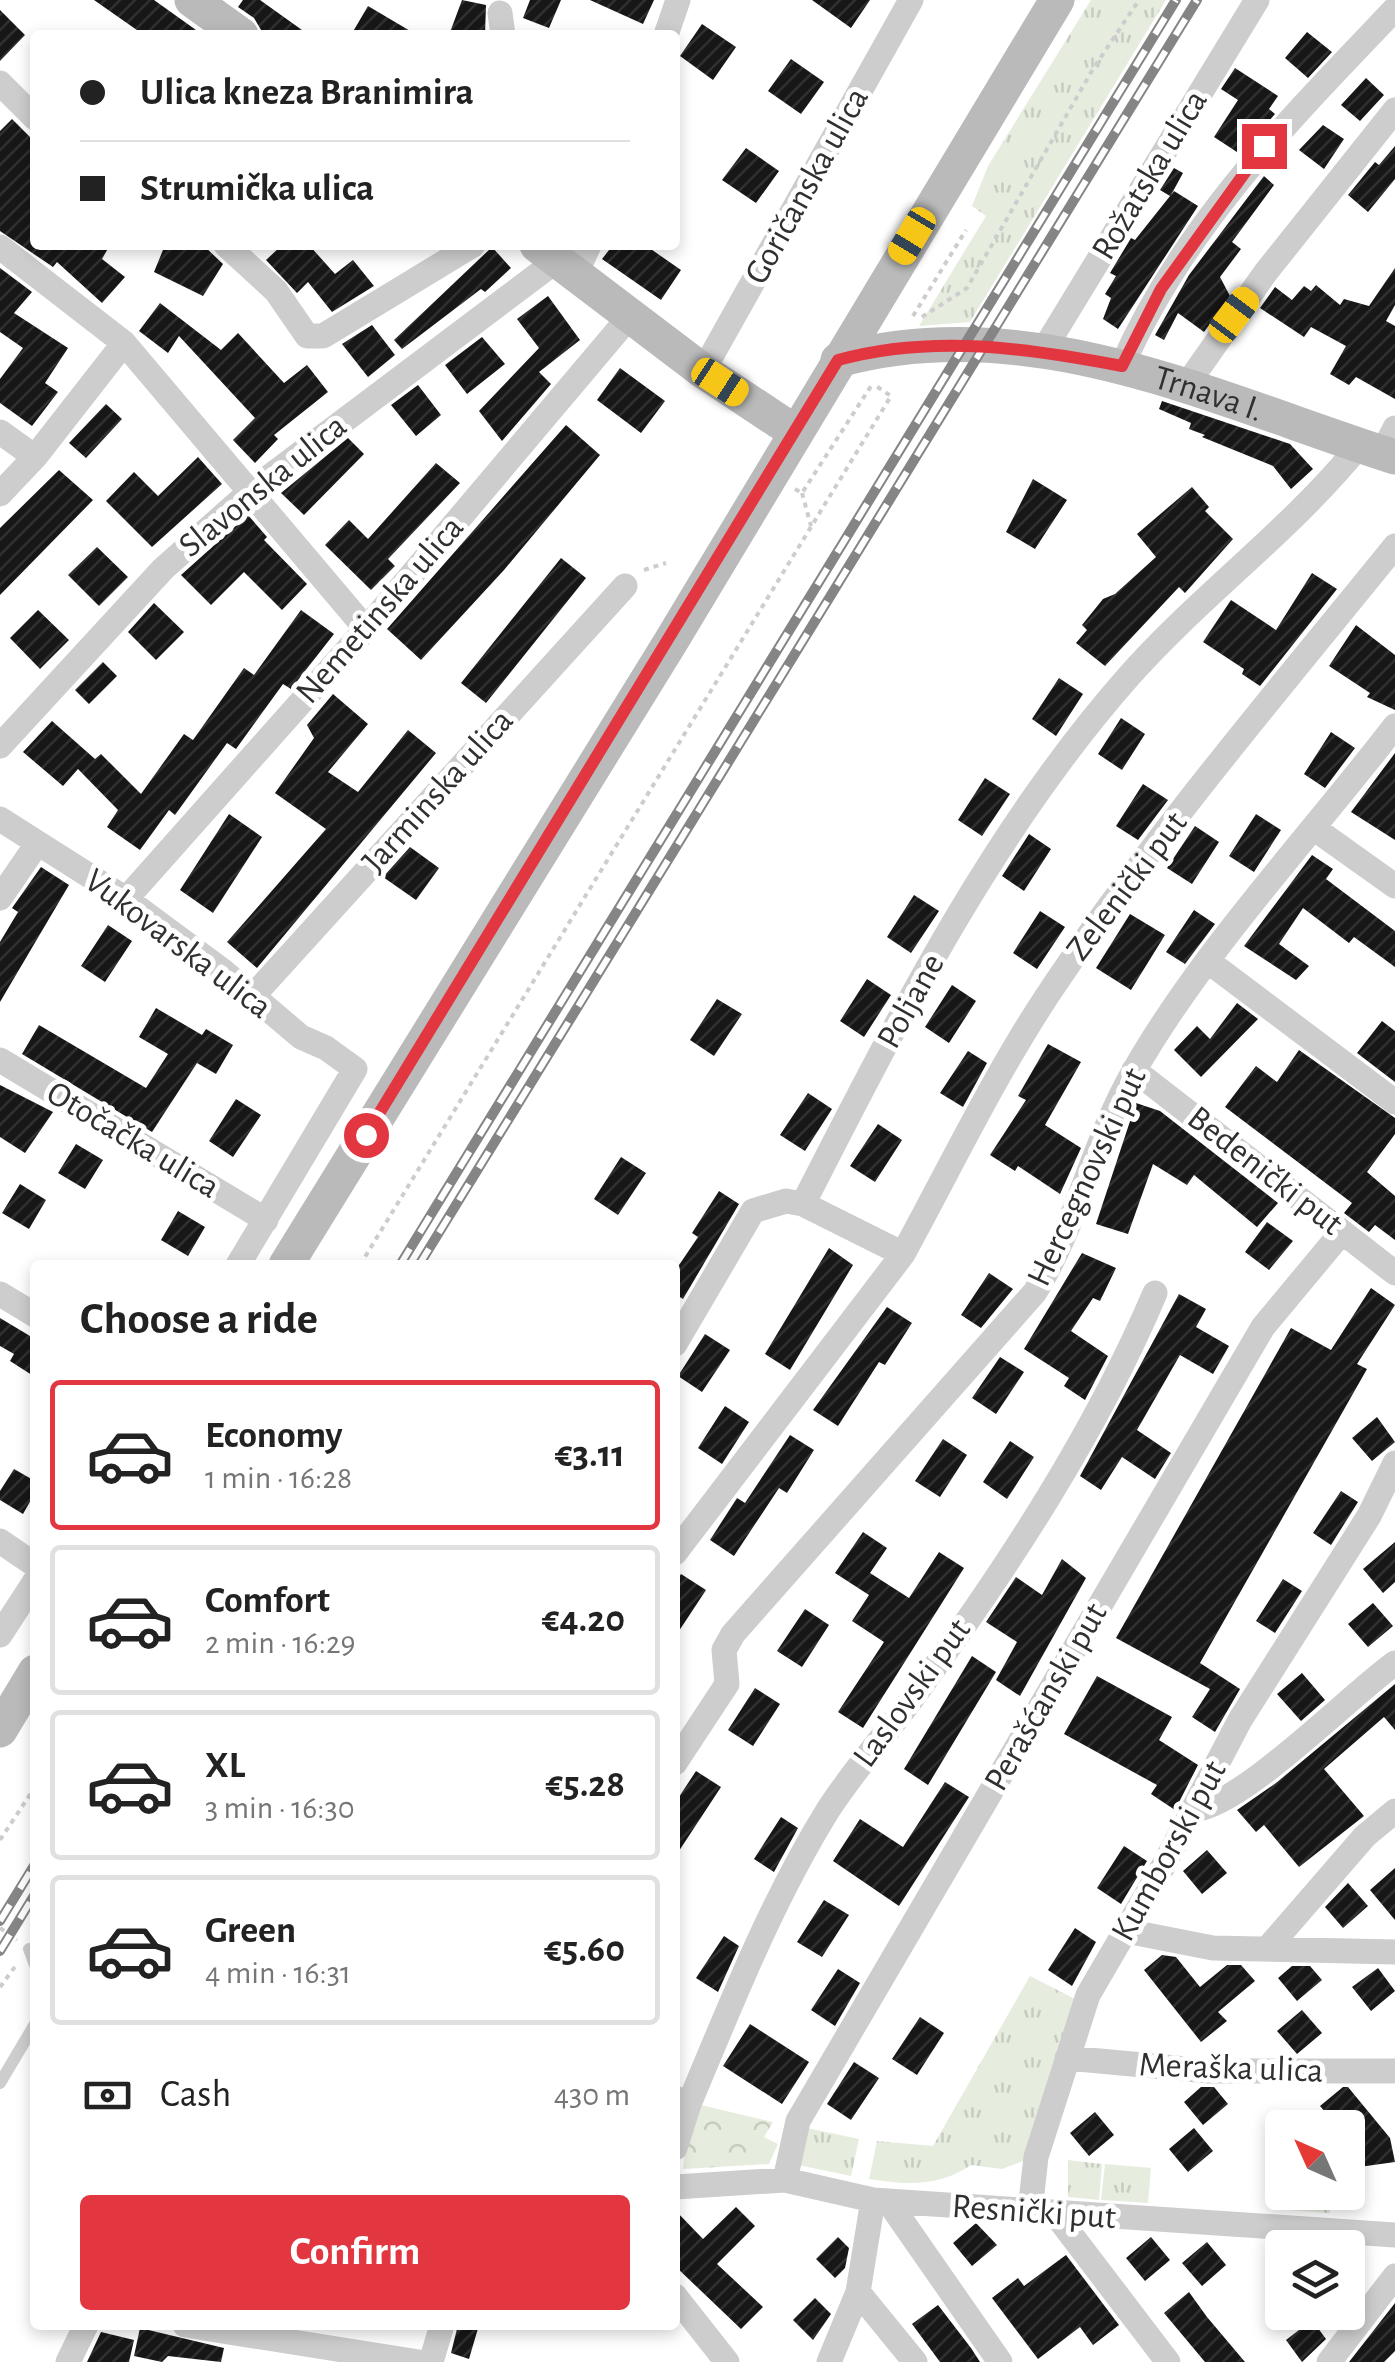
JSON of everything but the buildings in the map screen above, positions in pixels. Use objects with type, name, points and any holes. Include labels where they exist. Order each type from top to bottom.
[{"type":"main road","points":[[289,1260],[670,643],[1057,0]]},
{"type":"main road","points":[[564,257],[630,316],[794,432]]},
{"type":"main road","name":"Trnava I.","points":[[838,360],[894,347],[1043,351],[1188,383],[1383,446]]},
{"type":"main road","points":[[0,1730],[30,1680]]},
{"type":"street","points":[[668,30],[678,0]]},
{"type":"street","name":"Goričanska ulica","points":[[703,371],[911,0]]},
{"type":"street","name":"Rožatska ulica","points":[[1043,351],[1257,0]]},
{"type":"street","points":[[1122,366],[1161,289],[1244,172],[1395,9]]},
{"type":"street","points":[[0,83],[30,113]]},
{"type":"street","points":[[1188,383],[1266,272],[1395,110]]},
{"type":"street","points":[[0,247],[124,342],[366,629]]},
{"type":"street","points":[[231,250],[276,291],[306,336],[322,336],[465,250]]},
{"type":"street","name":"Slavonska ulica","points":[[0,746],[163,569],[252,490],[564,257]]},
{"type":"street","name":"Nemetinska ulica","points":[[126,900],[366,629],[630,316]]},
{"type":"street","points":[[0,494],[35,457],[124,342]]},
{"type":"street","points":[[0,432],[35,457]]},
{"type":"street","name":"Poljane","points":[[804,1204],[936,958],[1032,802],[1128,678],[1383,446]]},
{"type":"street","name":"Zelenički put","points":[[903,1254],[1022,1036],[1081,945],[1228,753],[1395,546]]},
{"type":"street","name":"Jarminska ulica","points":[[252,997],[625,586]]},
{"type":"street","name":"Hercegnovski put","points":[[680,1755],[726,1684],[724,1650],[733,1634],[1036,1292],[1059,1254],[1110,1119],[1134,1070],[1209,962],[1395,726]]},
{"type":"street","name":"Vukovarska ulica","points":[[0,819],[126,900],[301,1037],[326,1048],[355,1069],[266,1220]]},
{"type":"street","points":[[1315,829],[1395,886]]},
{"type":"street","points":[[0,898],[37,844]]},
{"type":"street","points":[[1209,962],[1395,1102]]},
{"type":"street","name":"Otočačka ulica","points":[[0,1060],[266,1220]]},
{"type":"street","name":"Bedenički put","points":[[1134,1070],[1395,1272]]},
{"type":"street","points":[[680,1335],[753,1211],[767,1204],[804,1204],[888,1243],[903,1254],[680,1547]]},
{"type":"street","points":[[241,1260],[266,1220]]},
{"type":"street","name":"Perašćanski put","points":[[785,2180],[798,2121],[1040,1707],[1264,1327],[1342,1232]]},
{"type":"street","name":"Laslovski put","points":[[682,2101],[773,1910],[807,1848],[1057,1482],[1132,1349],[1156,1293]]},
{"type":"street","points":[[0,1294],[30,1312]]},
{"type":"street","name":"Kumborski put","points":[[1030,2211],[1036,2158],[1088,1994],[1288,1639],[1368,1516],[1395,1463]]},
{"type":"street","points":[[1368,1516],[1395,1503]]},
{"type":"street","points":[[0,1541],[30,1561]]},
{"type":"street","points":[[0,1635],[30,1589]]},
{"type":"street","points":[[1193,1810],[1210,1809],[1242,1787],[1395,1663]]},
{"type":"street","points":[[1267,1949],[1365,1836],[1395,1811]]},
{"type":"street","points":[[1126,1931],[1213,1948],[1395,1952]]},
{"type":"street","name":"Meraška ulica","points":[[1067,2058],[1208,2071],[1395,2072]]},
{"type":"street","name":"Resnički put","points":[[680,2187],[785,2180],[881,2201],[1395,2234]]},
{"type":"street","points":[[829,2362],[858,2292],[881,2201]]},
{"type":"street","points":[[881,2201],[1000,2362]]},
{"type":"street","points":[[1056,2214],[1168,2362]]},
{"type":"street","points":[[1329,2362],[1395,2276]]},
{"type":"street","points":[[858,2292],[915,2362]]},
{"type":"street","points":[[680,2302],[728,2362]]},
{"type":"street","points":[[68,2362],[84,2330]]},
{"type":"street","points":[[217,2330],[419,2362]]},
{"type":"street","points":[[431,2362],[441,2330]]},
{"type":"lane","points":[[0,2083],[30,2032]]},
{"type":"path","points":[[966,230],[906,328],[967,288],[1093,69],[1140,0]]},
{"type":"path","points":[[802,493],[880,370]]},
{"type":"path","points":[[363,1260],[891,396],[872,384]]},
{"type":"path","points":[[795,489],[802,493],[811,526]]},
{"type":"path","points":[[0,1840],[30,1795]]},
{"type":"path","points":[[0,1987],[29,1948]]},
{"type":"green space","points":[[1091,0],[1166,0],[970,322],[919,326],[986,216],[972,206],[988,166]]},
{"type":"green space","points":[[1030,1976],[1075,1999],[1026,2160],[1002,2169],[971,2165],[934,2181],[869,2179],[877,2141],[933,2146]]},
{"type":"green space","points":[[701,2105],[773,2122],[764,2137],[778,2144],[769,2164],[683,2169],[685,2145]]},
{"type":"green space","points":[[802,2127],[859,2139],[851,2176],[798,2165]]},
{"type":"green space","points":[[1068,2160],[1102,2164],[1099,2200],[1068,2197]]},
{"type":"green space","points":[[1105,2164],[1151,2168],[1148,2203],[1101,2200]]},
{"type":"green space","points":[[1288,2210],[1330,2210],[1330,2213]]},
{"type":"railway","points":[[403,1260],[1176,0]]},
{"type":"railway","points":[[422,1260],[1197,0]]},
{"type":"railway","points":[[0,1921],[30,1872]]},
{"type":"railway","points":[[0,1951],[30,1902]]},
{"type":"route","points":[[366,1135],[670,643],[838,360],[894,347],[981,345],[1043,351],[1122,366],[1161,289],[1264,146]]}]
